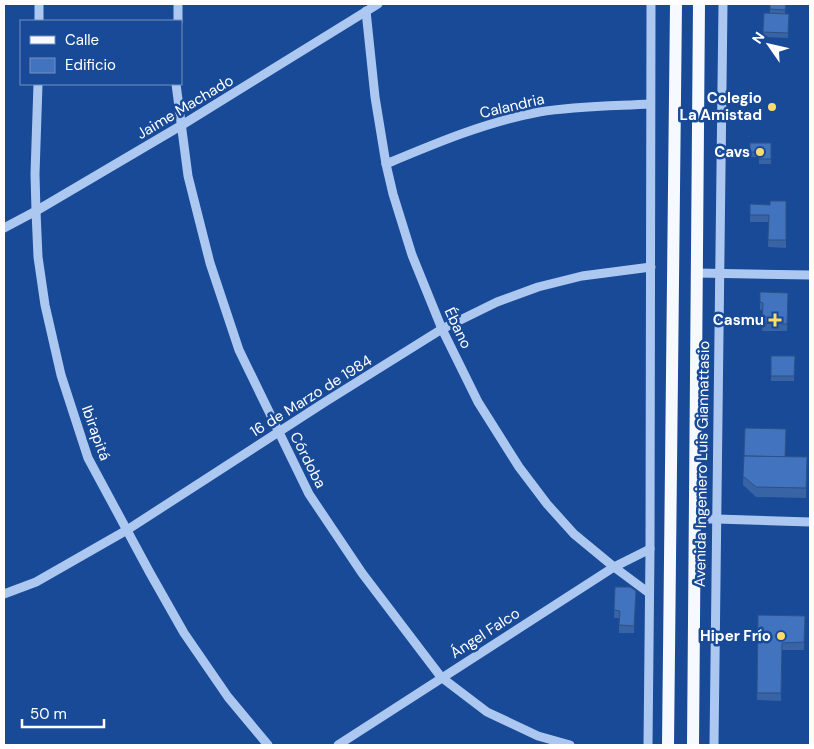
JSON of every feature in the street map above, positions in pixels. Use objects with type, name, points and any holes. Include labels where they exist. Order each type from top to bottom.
[{"type":"main road","name":"Avenida Ingeniero Luis Giannattasio","points":[[668,745],[676,4]]},
{"type":"main road","name":"Avenida Ingeniero Luis Giannattasio","points":[[694,745],[694,519],[699,4]]},
{"type":"street","points":[[39,4],[39,20]]},
{"type":"street","points":[[178,4],[178,20]]},
{"type":"street","name":"Jaime Machado","points":[[4,228],[182,126],[378,4]]},
{"type":"street","points":[[648,745],[651,4]]},
{"type":"street","name":"Avenida Ingeniero Luis Giannattasio","points":[[714,745],[723,4]]},
{"type":"street","name":"Ébano","points":[[366,11],[375,97],[393,194],[412,255],[442,329],[478,402],[520,467],[547,504],[574,534],[649,593]]},
{"type":"street","name":"Ibirapitá","points":[[38,85],[35,174],[38,256],[45,305],[61,375],[88,458],[184,633],[228,697],[268,745]]},
{"type":"street","name":"Córdoba","points":[[176,85],[188,176],[210,263],[239,350],[309,494],[362,573],[442,678],[487,712],[538,736],[570,745]]},
{"type":"street","name":"Calandria","points":[[386,164],[470,131],[497,122],[539,112],[580,107],[650,104]]},
{"type":"street","name":"16 de Marzo de 1984","points":[[4,594],[36,582],[127,530],[442,329],[497,302],[538,287],[582,276],[651,267]]},
{"type":"street","points":[[697,273],[810,275]]},
{"type":"street","points":[[694,519],[717,518],[810,522]]},
{"type":"street","name":"Ángel Falco","points":[[338,745],[614,567],[650,549]]},
{"type":"building","points":[[770,4],[786,4],[785,10],[770,9]]},
{"type":"building","points":[[764,13],[789,14],[788,33],[763,32]]},
{"type":"building","name":"Cavs","points":[[750,143],[771,143],[771,159],[759,159],[759,152],[750,152]]},
{"type":"building","points":[[770,201],[786,201],[786,240],[768,240],[769,215],[750,215],[750,204],[770,205]]},
{"type":"building","name":"Casmu","points":[[760,292],[788,293],[787,324],[762,323],[763,303],[760,302]]},
{"type":"building","points":[[771,356],[795,356],[794,376],[771,376]]},
{"type":"building","points":[[745,428],[786,429],[785,457],[744,456]]},
{"type":"building","points":[[744,456],[807,457],[806,488],[756,487],[743,476]]},
{"type":"building","points":[[615,587],[630,587],[636,591],[634,626],[619,625],[620,611],[614,610]]},
{"type":"building","points":[[758,615],[805,616],[804,642],[782,643],[781,693],[757,693]]},
{"type":"place","name":"Colegio La Amistad","points":[[772,107]]},
{"type":"place","name":"Cavs","points":[[760,152]]},
{"type":"place","name":"Casmu","points":[[775,320]]},
{"type":"place","name":"Hiper Frío","points":[[781,636]]}]
